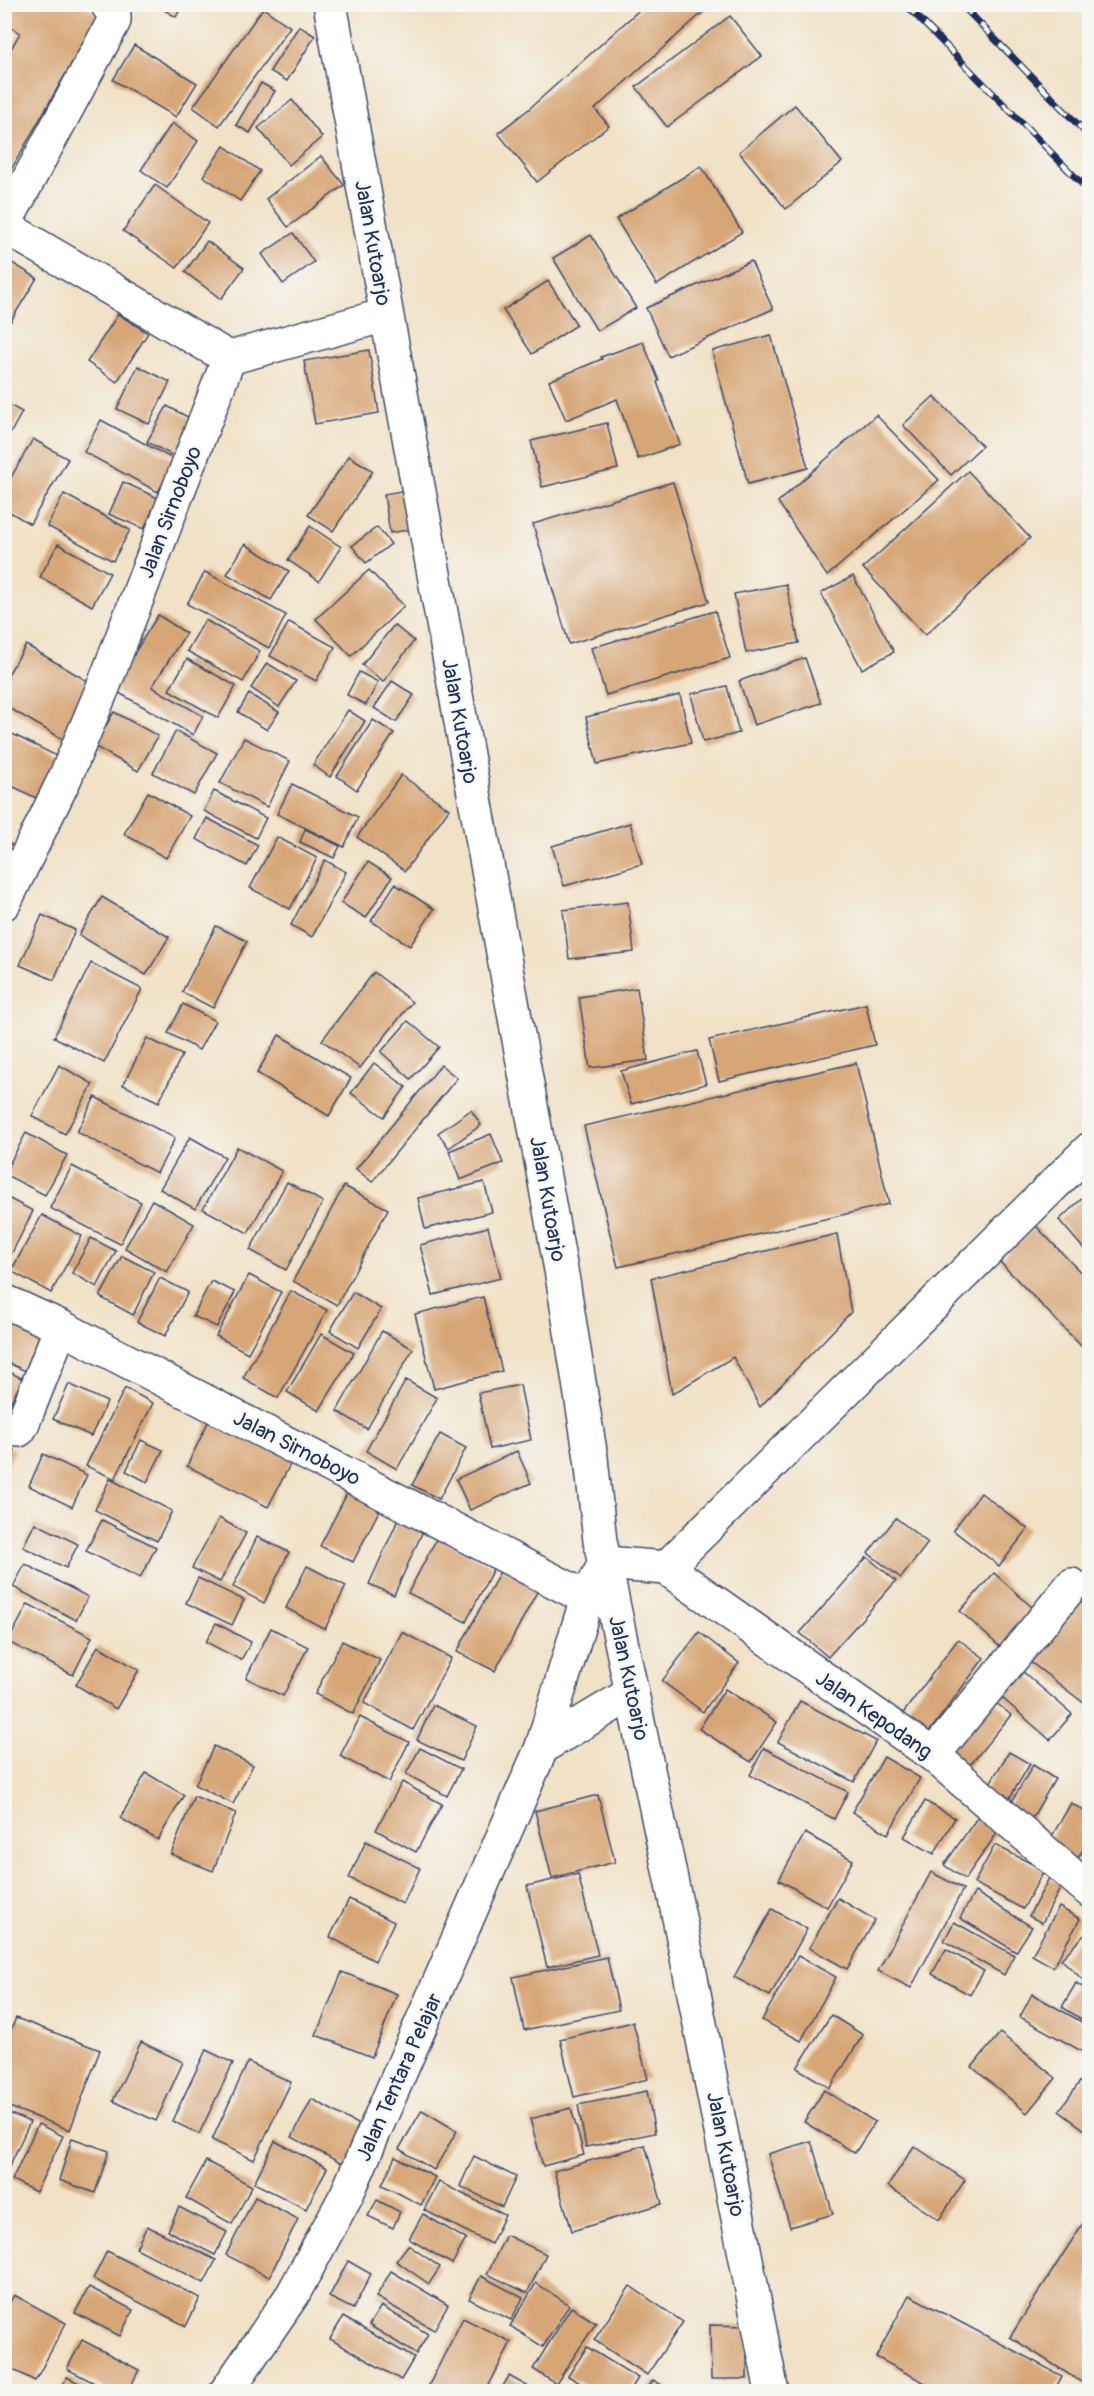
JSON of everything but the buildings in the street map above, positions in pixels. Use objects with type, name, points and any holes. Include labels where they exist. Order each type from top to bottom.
[{"type":"street","points":[[107,4],[114,14],[114,21],[4,225],[229,358],[386,315]]},
{"type":"street","name":"Jalan Kutoarjo","points":[[330,4],[563,1281],[591,1458],[604,1563],[681,1927],[772,2391]]},
{"type":"street","name":"Jalan Sirnoboyo","points":[[4,903],[65,778],[104,685],[229,358]]},
{"type":"street","points":[[604,1563],[654,1567],[1089,1149]]},
{"type":"street","name":"Jalan Sirnoboyo","points":[[4,1301],[61,1327],[587,1598]]},
{"type":"street","points":[[4,1427],[19,1430],[22,1425],[61,1327]]},
{"type":"street","name":"Jalan Tentara Pelajar","points":[[226,2391],[293,2294],[347,2194],[542,1747],[587,1598],[604,1563]]},
{"type":"street","name":"Jalan Kepodang","points":[[654,1567],[933,1755],[1089,1891]]},
{"type":"street","points":[[933,1755],[1072,1585]]},
{"type":"street","points":[[542,1747],[632,1693]]},
{"type":"railway","points":[[905,4],[1090,192]]},
{"type":"railway","points":[[961,4],[1090,137]]}]
